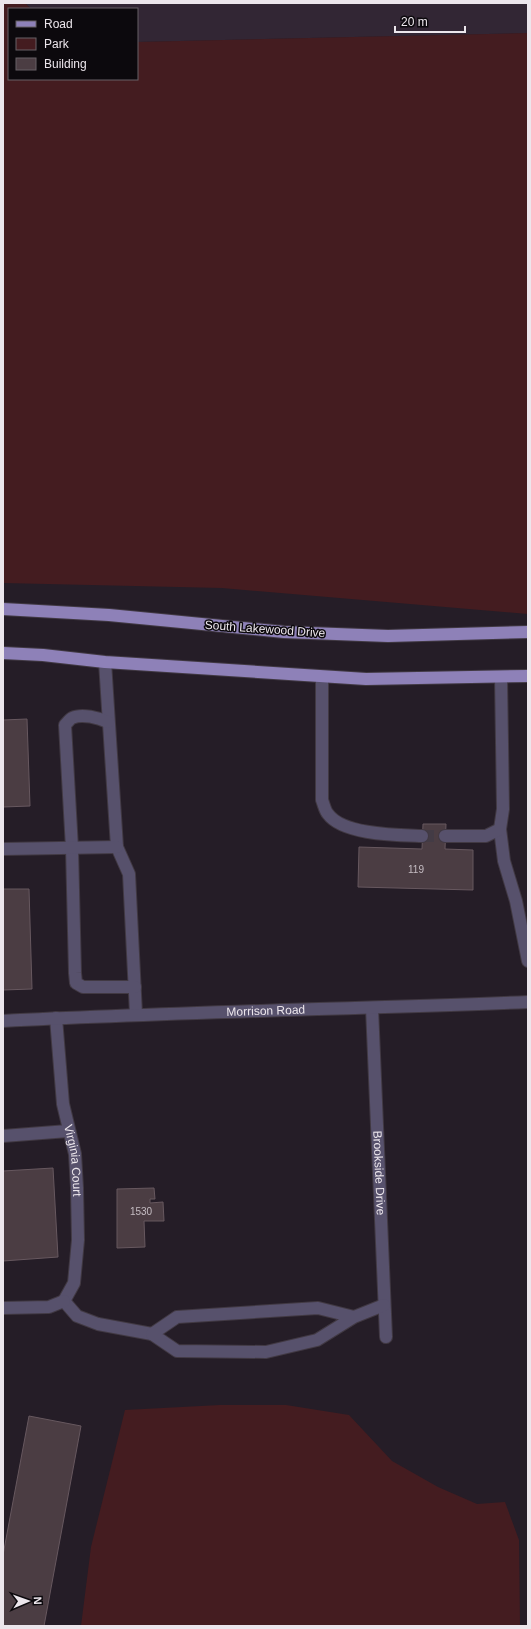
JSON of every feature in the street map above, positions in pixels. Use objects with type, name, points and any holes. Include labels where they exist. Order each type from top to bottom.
[{"type":"main road","name":"South Lakewood Drive","points":[[3,609],[109,615],[306,633],[388,636],[528,632]]},
{"type":"main road","points":[[3,653],[43,655],[105,662],[322,677],[387,679],[528,676]]},
{"type":"street","points":[[105,662],[117,847],[129,874],[136,1014]]},
{"type":"street","points":[[322,677],[322,800],[328,814],[338,824],[374,833],[422,836]]},
{"type":"street","points":[[501,677],[503,809],[500,829],[504,861],[516,901],[528,961]]},
{"type":"street","points":[[108,722],[98,718],[83,716],[72,718],[65,725],[72,848],[76,983],[83,987],[135,988]]},
{"type":"street","points":[[446,836],[486,836],[500,829]]},
{"type":"street","points":[[3,849],[117,847]]},
{"type":"street","name":"Morrison Road","points":[[3,1021],[136,1014],[372,1008],[528,1002]]},
{"type":"street","name":"Brookside Drive","points":[[372,1008],[386,1337]]},
{"type":"street","name":"Virginia Court","points":[[56,1018],[63,1104],[68,1131],[75,1154],[78,1240],[74,1283],[64,1301]]},
{"type":"street","points":[[3,1136],[68,1131]]},
{"type":"street","points":[[3,1308],[49,1307],[64,1301],[77,1316],[98,1324],[152,1334],[177,1351],[266,1352],[316,1340],[354,1317],[384,1304]]},
{"type":"street","points":[[152,1334],[176,1317],[318,1308],[354,1317]]},
{"type":"shaded area","points":[[25,3],[528,3],[528,33],[138,42],[138,8],[30,8]]},
{"type":"green space","points":[[3,3],[25,3],[30,8],[8,8],[8,80],[138,80],[138,42],[528,33],[528,614],[222,588],[3,583]]},
{"type":"green space","points":[[220,1405],[286,1405],[349,1415],[392,1461],[438,1487],[477,1504],[505,1502],[519,1540],[520,1626],[81,1626],[91,1547],[125,1410]]},
{"type":"building","points":[[27,719],[30,806],[3,807],[3,720]]},
{"type":"building","points":[[423,824],[446,824],[445,849],[473,850],[473,890],[358,887],[359,847],[422,849]]},
{"type":"building","points":[[3,889],[29,889],[32,989],[3,990]]},
{"type":"building","points":[[53,1168],[58,1257],[3,1261],[3,1171]]},
{"type":"building","points":[[154,1188],[155,1199],[150,1199],[150,1203],[163,1202],[164,1221],[144,1221],[145,1247],[117,1248],[117,1189]]},
{"type":"building","points":[[29,1416],[81,1426],[44,1626],[3,1626],[3,1555]]},
{"type":"tunnel","points":[[422,836],[445,836]]}]
